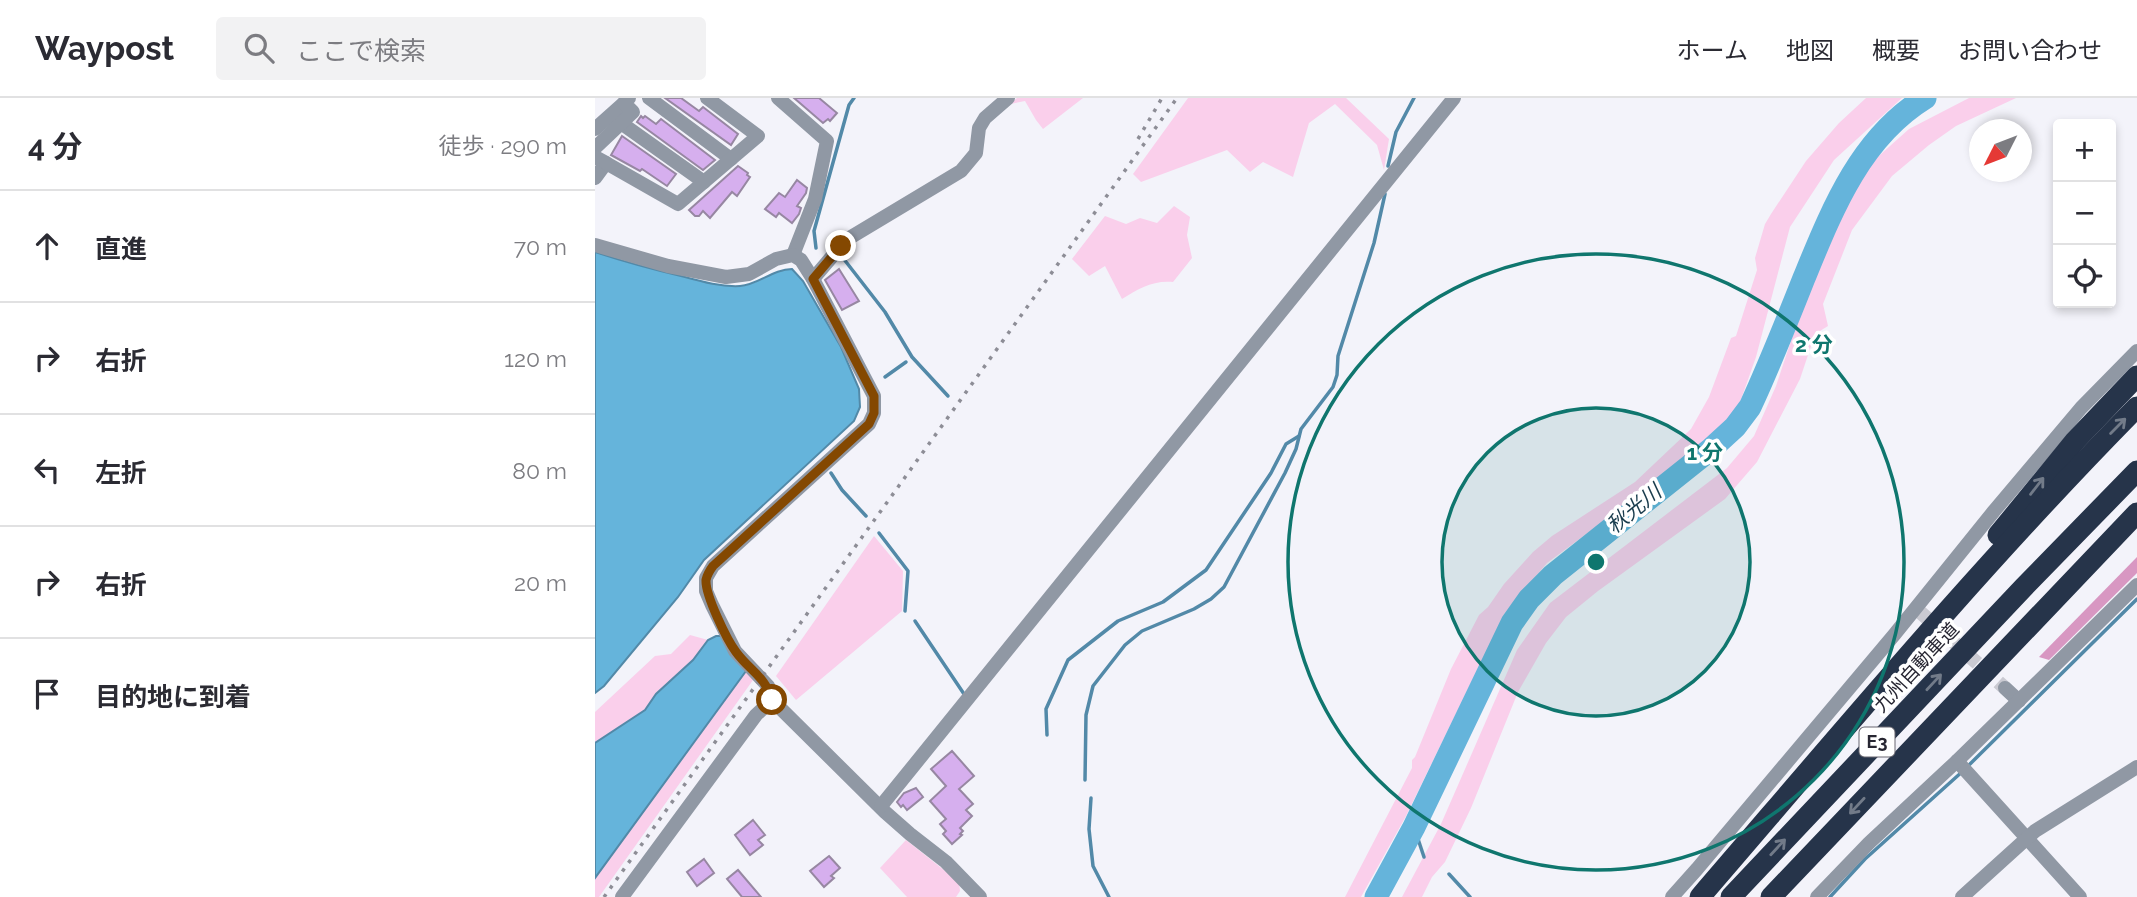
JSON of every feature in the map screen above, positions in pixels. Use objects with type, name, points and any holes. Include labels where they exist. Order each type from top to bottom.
[{"type":"highway","points":[[1858,712],[2047,473],[2137,376]]},
{"type":"highway","points":[[1700,897],[2004,546],[2137,407]]},
{"type":"highway","points":[[2024,587],[2137,455]]},
{"type":"highway","name":"九州自動車道","points":[[1731,897],[2137,471]]},
{"type":"highway","name":"E3","points":[[1771,897],[2137,513]]},
{"type":"highway","points":[[1904,756],[1977,690],[2137,529]]},
{"type":"street","points":[[595,129],[624,103],[649,98],[731,159]]},
{"type":"street","points":[[595,178],[600,160],[678,204],[758,136],[707,98]]},
{"type":"street","points":[[778,98],[827,141],[815,199],[793,255]]},
{"type":"street","points":[[813,279],[846,240],[961,171],[976,153],[979,128],[985,118],[1008,98]]},
{"type":"street","points":[[881,806],[1454,98]]},
{"type":"street","points":[[595,148],[621,123],[624,103]]},
{"type":"street","points":[[621,123],[704,182]]},
{"type":"street","points":[[595,245],[668,266],[726,277],[749,274],[776,259],[793,255],[801,260],[813,279],[874,396],[874,413],[869,424],[713,566],[706,578],[706,591],[735,651],[768,686],[772,700],[910,834],[946,862],[971,894]]},
{"type":"street","points":[[1672,897],[1918,610],[1994,511],[2081,408],[2137,351]]},
{"type":"street","points":[[1817,897],[2137,585]]},
{"type":"street","points":[[2005,688],[2019,701]]},
{"type":"street","points":[[622,897],[756,715],[772,700]]},
{"type":"street","points":[[1957,761],[2080,897]]},
{"type":"street","points":[[1962,897],[2035,831],[2137,767]]},
{"type":"shaded area","points":[[1017,98],[1083,98],[1043,129],[1025,101],[1010,104]]},
{"type":"shaded area","points":[[1188,98],[1346,98],[1389,139],[1384,170],[1377,145],[1335,104],[1309,123],[1293,177],[1263,162],[1250,172],[1227,150],[1141,182],[1133,174]]},
{"type":"shaded area","points":[[1866,98],[1902,98],[1834,160],[1790,227],[1756,357],[1739,405],[1708,444],[1547,563],[1505,613],[1406,816],[1361,897],[1345,897],[1412,768],[1412,760],[1451,669],[1479,615],[1533,552],[1552,536],[1635,482],[1691,429],[1709,397],[1731,338],[1736,336],[1757,270],[1755,258],[1765,224],[1806,161],[1839,123]]},
{"type":"shaded area","points":[[1969,98],[2016,98],[1956,126],[1892,176],[1852,230],[1823,304],[1828,326],[1815,334],[1800,379],[1757,462],[1725,499],[1566,617],[1546,643],[1518,692],[1471,808],[1445,862],[1432,877],[1422,897],[1402,897],[1441,824],[1517,650],[1550,603],[1727,468],[1754,436],[1776,386],[1828,229],[1862,171],[1909,129]]},
{"type":"shaded area","points":[[1174,206],[1190,217],[1187,235],[1192,258],[1173,282],[1152,284],[1122,299],[1105,266],[1089,276],[1072,259],[1105,216],[1126,224],[1140,218],[1157,223]]},
{"type":"shaded area","points":[[874,536],[903,571],[902,611],[796,700],[776,676]]},
{"type":"shaded area","points":[[2137,557],[2137,573],[2049,660],[2039,657]]},
{"type":"shaded area","points":[[690,635],[708,640],[693,660],[656,694],[645,710],[595,743],[595,712],[655,656],[671,654]]},
{"type":"shaded area","points":[[746,671],[753,680],[599,897],[595,897],[595,878]]},
{"type":"shaded area","points":[[906,840],[959,882],[960,891],[956,897],[907,897],[880,868]]},
{"type":"water","points":[[595,252],[663,272],[726,286],[747,285],[792,269],[803,281],[841,347],[859,389],[860,407],[854,421],[704,560],[678,597],[604,686],[595,693]]},
{"type":"water","points":[[721,636],[746,671],[595,878],[595,743],[645,710],[656,694],[693,660],[708,640]]},
{"type":"building","points":[[665,98],[681,98],[699,111],[703,107],[738,134],[731,145]]},
{"type":"building","points":[[794,98],[819,98],[837,113],[830,121],[828,119],[823,123]]},
{"type":"building","points":[[641,116],[656,124],[661,119],[715,160],[703,170],[637,122]]},
{"type":"building","points":[[622,136],[676,174],[667,186],[642,169],[640,171],[611,155]]},
{"type":"building","points":[[738,166],[750,177],[737,196],[732,192],[710,218],[703,211],[699,216],[695,216],[689,210]]},
{"type":"building","points":[[797,180],[807,188],[797,206],[801,208],[799,214],[792,223],[779,213],[776,217],[765,209],[779,193],[785,197]]},
{"type":"building","points":[[839,269],[859,301],[842,310],[825,280]]},
{"type":"building","points":[[952,751],[974,776],[959,789],[973,804],[966,810],[972,816],[960,828],[962,835],[952,844],[943,834],[946,831],[940,824],[946,819],[930,801],[946,786],[931,769]]},
{"type":"building","points":[[916,788],[923,797],[907,810],[903,805],[901,807],[897,802],[904,793]]},
{"type":"building","points":[[753,820],[765,835],[758,840],[763,845],[750,855],[735,835]]},
{"type":"building","points":[[829,856],[840,868],[824,887],[810,871]]},
{"type":"building","points":[[704,859],[714,873],[697,886],[687,872]]},
{"type":"building","points":[[738,870],[761,897],[742,897],[727,879]]},
{"type":"waterway","points":[[816,248],[814,231],[849,105],[854,98]]},
{"type":"waterway","points":[[1388,166],[1396,132],[1414,98]]},
{"type":"waterway","name":"秋光川","points":[[1376,897],[1414,827],[1512,623],[1529,599],[1553,575],[1735,427],[1750,407],[1837,202],[1883,133],[1902,114],[1925,98]]},
{"type":"waterway","points":[[1085,780],[1086,715],[1093,686],[1125,645],[1142,631],[1194,609],[1224,587],[1285,473],[1296,449],[1301,429],[1333,387],[1338,356],[1374,243],[1385,194]]},
{"type":"waterway","points":[[843,258],[885,312],[912,357],[948,396]]},
{"type":"waterway","points":[[885,377],[906,362]]},
{"type":"waterway","points":[[1047,735],[1046,709],[1068,660],[1118,621],[1163,602],[1206,570],[1271,473],[1286,444],[1299,436]]},
{"type":"waterway","points":[[831,473],[842,490],[866,516]]},
{"type":"waterway","points":[[879,533],[908,571],[905,611]]},
{"type":"waterway","points":[[1968,766],[2137,599]]},
{"type":"waterway","points":[[915,621],[964,694]]},
{"type":"waterway","points":[[1830,897],[1865,859],[1963,771]]},
{"type":"waterway","points":[[1091,798],[1089,829],[1093,866],[1109,897]]},
{"type":"waterway","points":[[1414,827],[1424,857]]},
{"type":"waterway","points":[[1449,874],[1470,897]]},
{"type":"tunnel","points":[[1920,612],[2005,688]]},
{"type":"railway","points":[[1138,139],[1162,98]]},
{"type":"railway","points":[[604,897],[1177,98]]},
{"type":"route","points":[[772,700],[768,686],[735,651],[706,591],[706,578],[713,566],[869,424],[874,413],[874,396],[813,279],[841,246]]}]
